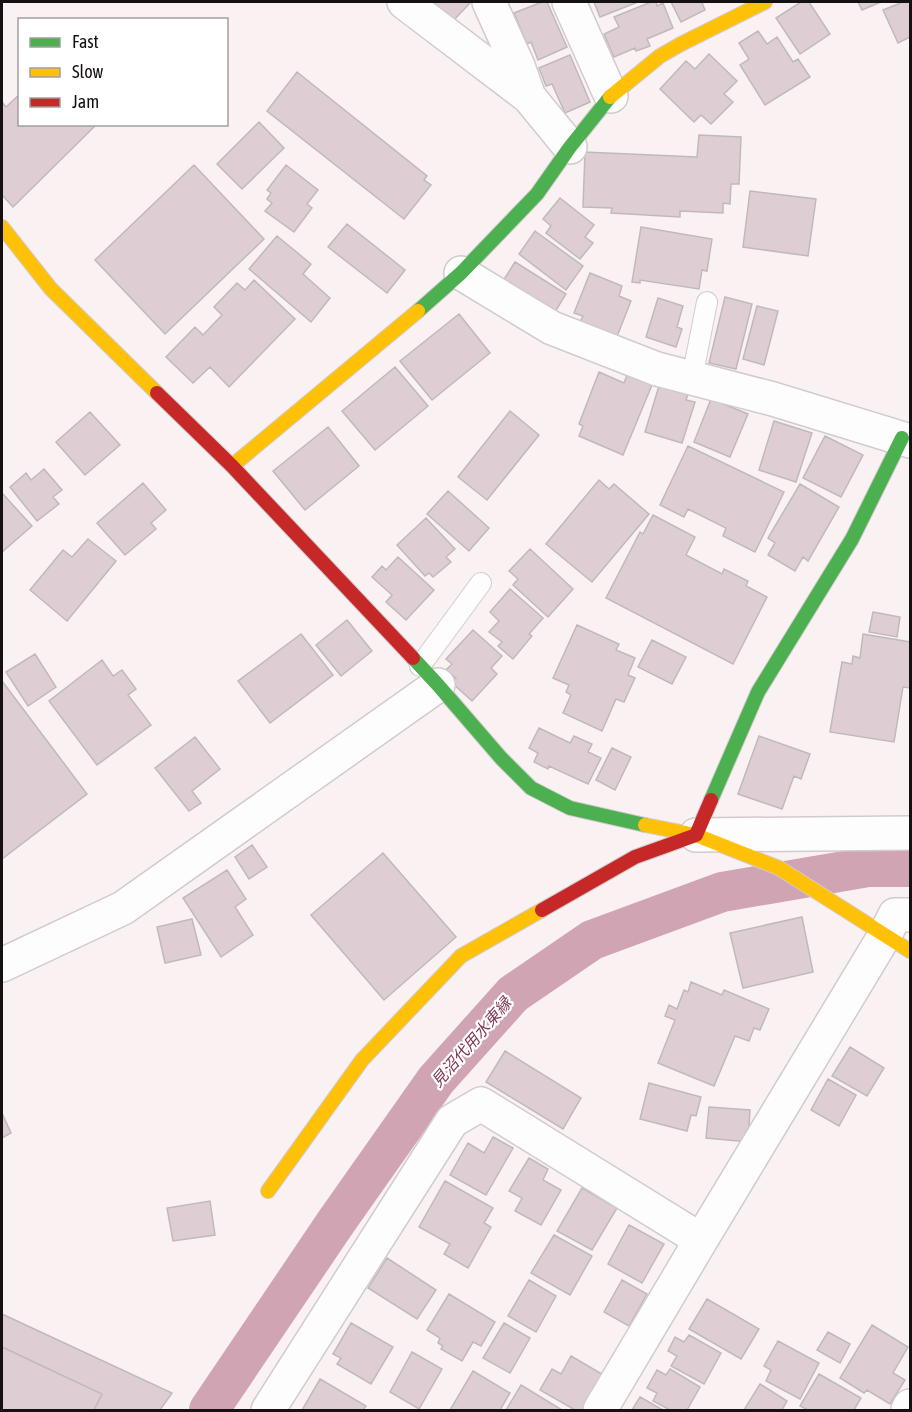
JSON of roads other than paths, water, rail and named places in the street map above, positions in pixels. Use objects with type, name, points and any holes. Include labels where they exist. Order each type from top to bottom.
[{"type":"street","points":[[404,2],[529,97],[570,147]]},
{"type":"street","points":[[489,2],[518,66],[529,97]]},
{"type":"street","points":[[568,2],[611,96]]},
{"type":"street","points":[[232,466],[401,326],[461,273],[537,195],[570,147],[611,96],[667,52],[763,2]]},
{"type":"street","points":[[2,227],[51,289],[232,466],[531,788],[570,808],[696,835],[779,868],[898,943]]},
{"type":"street","points":[[461,273],[552,328],[657,369],[773,399],[906,440],[852,539],[758,692],[696,835]]},
{"type":"street","points":[[2,966],[123,908],[429,676]]},
{"type":"street","points":[[268,1191],[362,1060],[461,956],[635,858],[696,835],[910,833]]},
{"type":"street","points":[[600,1410],[701,1240],[898,943],[895,915],[910,915]]},
{"type":"street","points":[[267,1410],[452,1121],[481,1104],[701,1240]]},
{"type":"street","points":[[908,1410],[910,1406]]},
{"type":"lane","points":[[692,378],[707,302]]},
{"type":"lane","points":[[429,676],[481,583]]},
{"type":"waterway","name":"見沼代用水東縁","points":[[209,1410],[336,1222],[436,1080],[513,994],[592,940],[722,892],[868,867],[910,867]]}]
